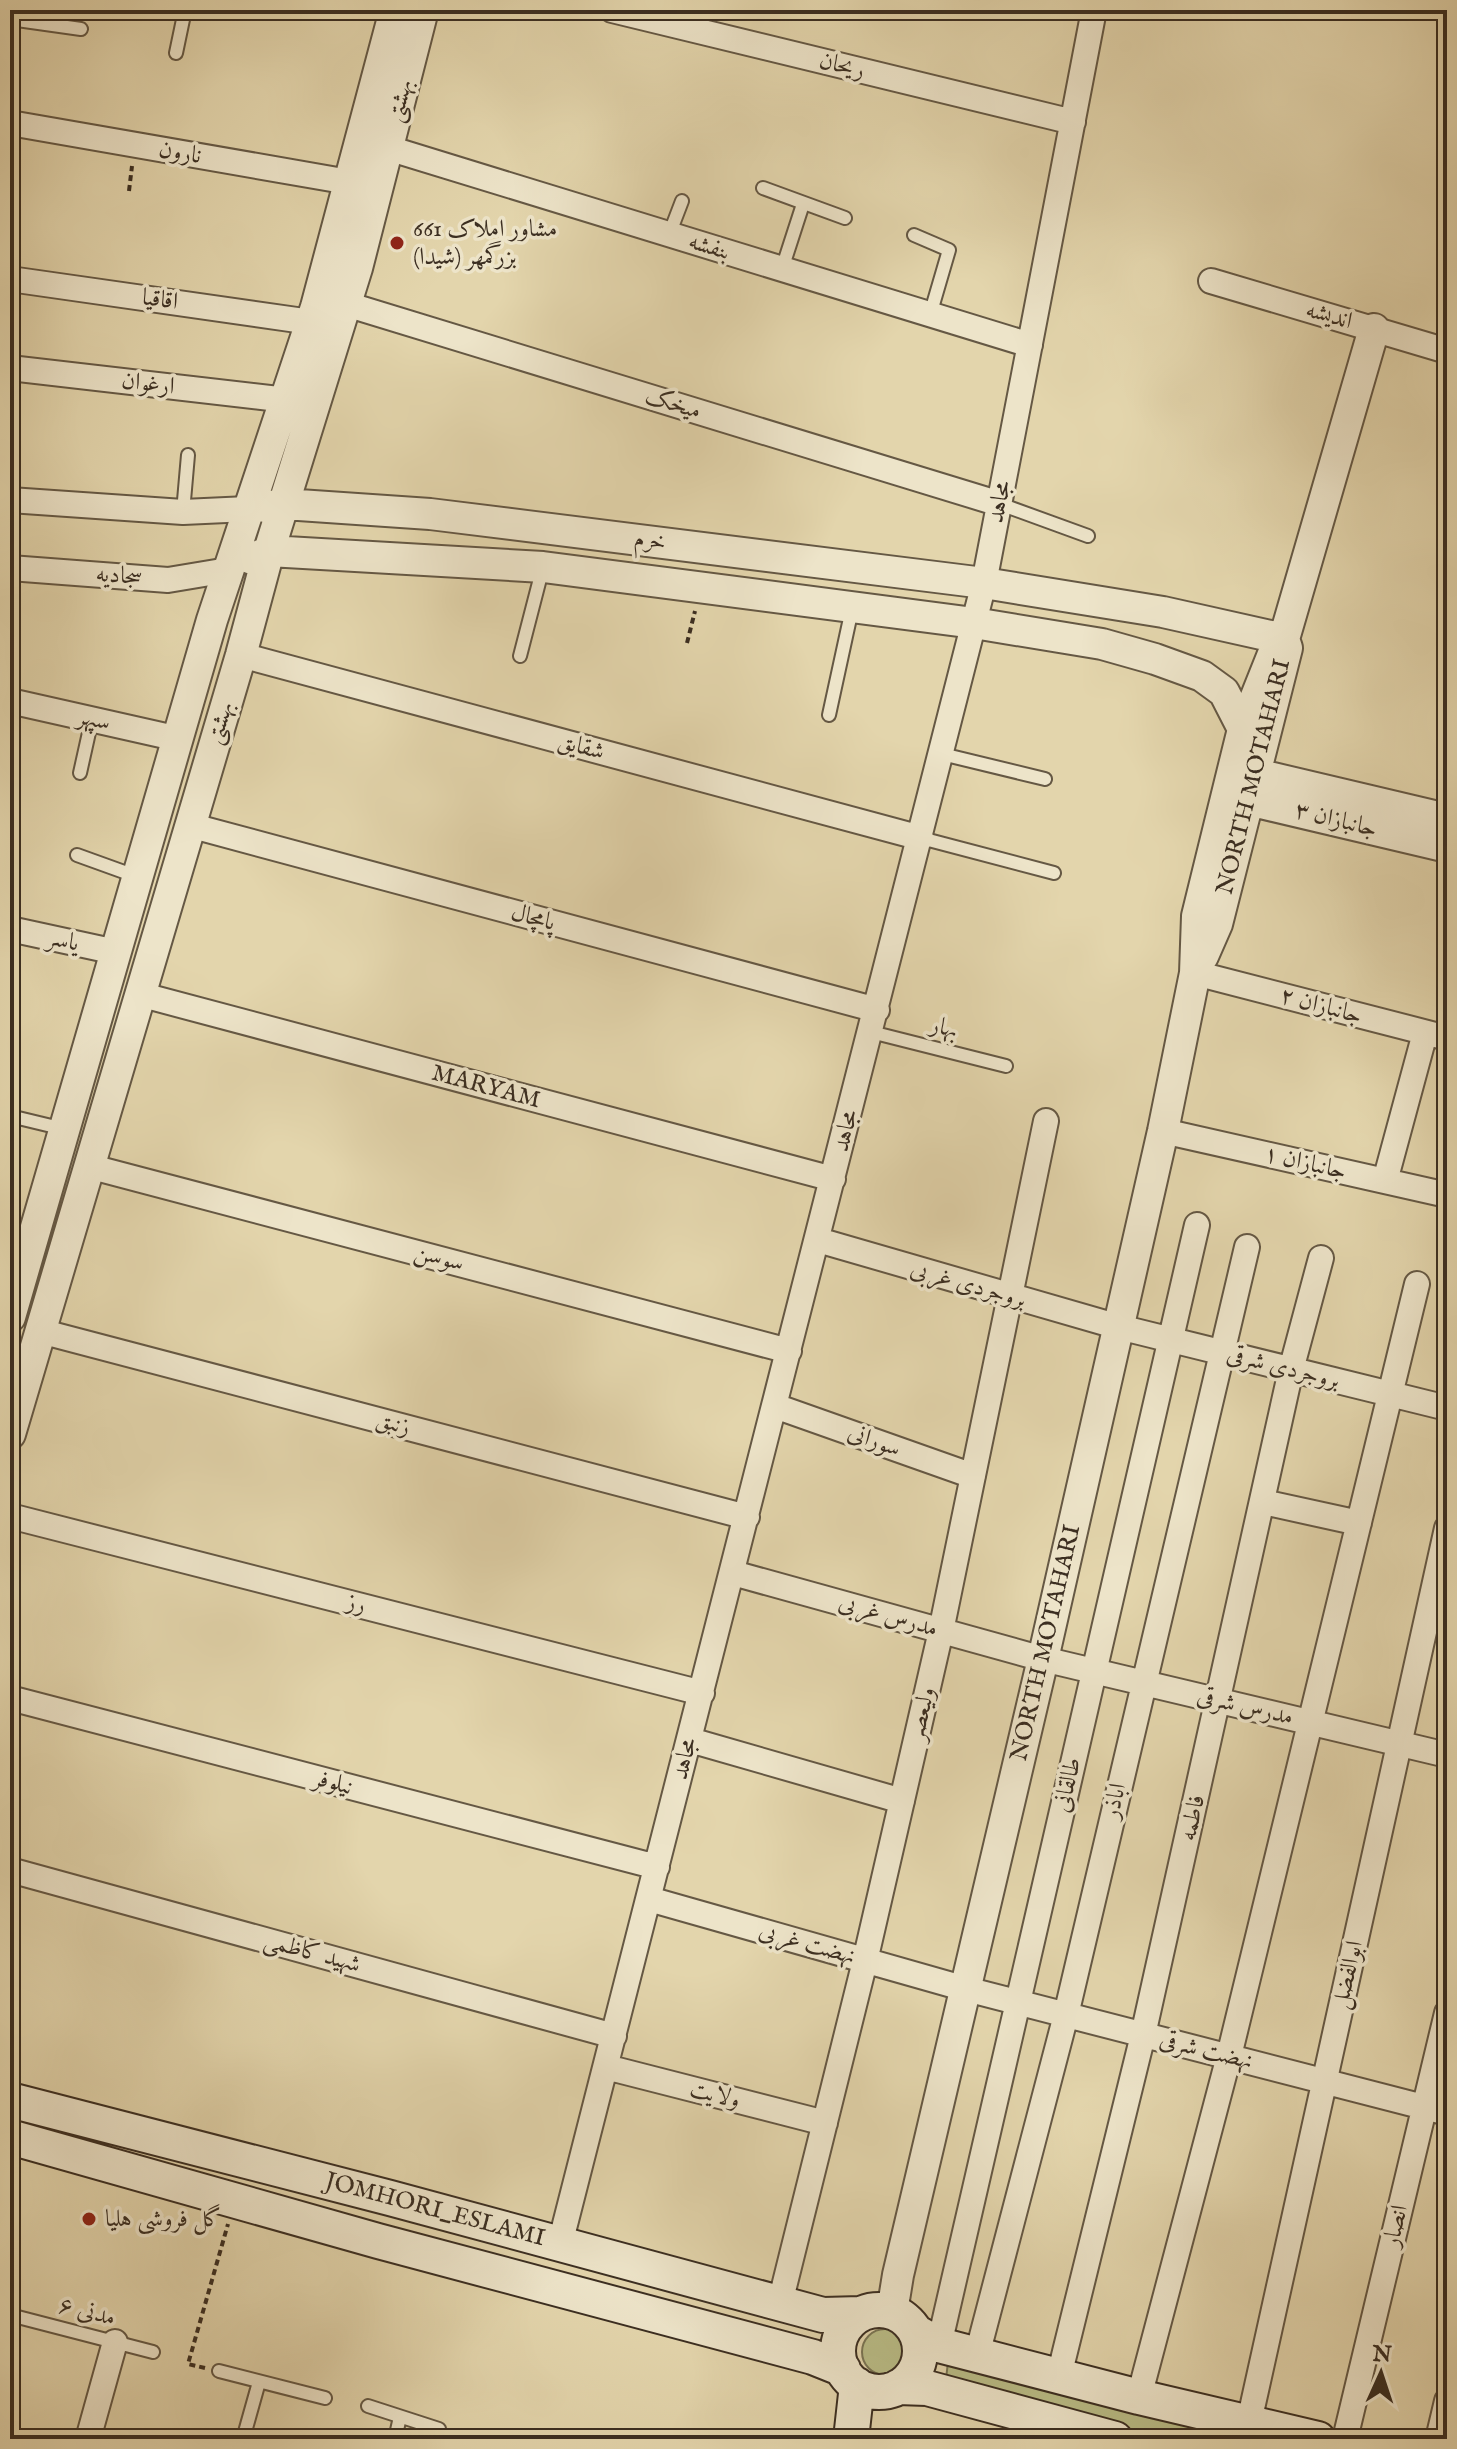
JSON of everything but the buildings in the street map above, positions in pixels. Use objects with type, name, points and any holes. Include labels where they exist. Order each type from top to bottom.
[{"type":"main road","name":"JOMHORI_ESLAMI","points":[[10,2100],[390,2198],[823,2315],[902,2326],[977,2355],[1318,2439]]},
{"type":"main road","name":"JOMHORI_ESLAMI","points":[[10,2137],[378,2241],[813,2357],[871,2383],[927,2388],[1115,2439]]},
{"type":"main road","points":[[378,2241],[390,2198]]},
{"type":"main road","points":[[902,2326],[920,2357],[908,2379],[871,2383],[839,2357],[843,2332],[902,2326]]},
{"type":"main road","points":[[851,2439],[871,2383]]},
{"type":"main road","points":[[868,2439],[871,2383]]},
{"type":"street","name":"بهشتی","points":[[10,1317],[20,1246],[64,1129],[228,570],[311,322],[395,10]]},
{"type":"street","name":"بهشتی","points":[[10,1434],[241,655],[269,551],[346,304],[423,10]]},
{"type":"street","name":"ریحان","points":[[612,10],[1073,122]]},
{"type":"street","name":"مجاهد","points":[[560,2244],[984,583],[1094,10]]},
{"type":"street","name":"نارون","points":[[10,123],[349,182]]},
{"type":"street","name":"بنفشه","points":[[388,148],[1030,345]]},
{"type":"street","name":"اقاقیا","points":[[10,279],[311,322]]},
{"type":"street","name":"اندیشه","points":[[1211,281],[1447,351]]},
{"type":"street","name":"میخک","points":[[346,304],[1000,504]]},
{"type":"street","points":[[1284,639],[1374,329]]},
{"type":"street","name":"ارغوان","points":[[10,368],[287,400]]},
{"type":"street","name":"خرم","points":[[10,500],[183,512],[284,504],[430,514],[984,583],[1163,612],[1284,639]]},
{"type":"street","name":"خرم","points":[[228,570],[269,551],[543,567],[974,623],[1102,644],[1202,676],[1224,692],[1243,729]]},
{"type":"street","name":"سجادیه","points":[[10,568],[168,580],[228,570]]},
{"type":"street","name":"NORTH MOTAHARI","points":[[902,2326],[966,1989],[1119,1327],[1195,973],[1217,924],[1241,784],[1243,729],[1277,644],[1284,639],[1287,648],[1241,784]]},
{"type":"street","name":"شقایق","points":[[241,655],[921,838]]},
{"type":"street","name":"سپهر","points":[[10,701],[179,739]]},
{"type":"street","name":"جانبازان ۳","points":[[1241,784],[1345,808],[1447,819]]},
{"type":"street","name":"جانبازان ۳","points":[[1345,808],[1447,847]]},
{"type":"street","name":"پامچال","points":[[189,825],[874,1021]]},
{"type":"street","name":"یاسر","points":[[10,929],[116,952]]},
{"type":"street","name":"جانبازان ۲","points":[[1195,973],[1436,1036]]},
{"type":"street","name":"MARYAM","points":[[139,994],[833,1179]]},
{"type":"street","points":[[1385,1181],[1436,1036]]},
{"type":"street","name":"ولیعصر","points":[[780,2303],[865,1961],[941,1631],[1046,1121]]},
{"type":"street","name":"جانبازان ۱","points":[[1163,1131],[1447,1195]]},
{"type":"street","name":"سوسن","points":[[88,1166],[789,1351]]},
{"type":"street","name":"طالقانی","points":[[902,2326],[1018,2003],[1197,1225]]},
{"type":"street","name":"بروجردی غربی","points":[[818,1240],[1010,1298],[1119,1327]]},
{"type":"street","name":"اباذر","points":[[977,2355],[1066,2015],[1247,1247]]},
{"type":"street","name":"فاطمه","points":[[1059,2376],[1143,2035],[1291,1370],[1321,1258]]},
{"type":"street","points":[[1139,2397],[1229,2056],[1417,1284]]},
{"type":"street","name":"بروجردی شرقی","points":[[1119,1327],[1447,1408]]},
{"type":"street","name":"زنبق","points":[[40,1331],[747,1517]]},
{"type":"street","name":"سورانی","points":[[775,1406],[973,1476]]},
{"type":"street","points":[[1263,1502],[1359,1523]]},
{"type":"street","name":"رز","points":[[10,1516],[702,1693]]},
{"type":"street","name":"ابوالفضل","points":[[1249,2422],[1447,1528]]},
{"type":"street","name":"مدرس غربی","points":[[733,1573],[1043,1659]]},
{"type":"street","name":"مدرس شرقی","points":[[1043,1659],[1447,1755]]},
{"type":"street","name":"نیلوفر","points":[[10,1698],[657,1867]]},
{"type":"street","points":[[690,1740],[902,1801]]},
{"type":"street","name":"شهید کاظمی","points":[[10,1870],[614,2036]]},
{"type":"street","name":"نهضت غربی","points":[[649,1899],[966,1989]]},
{"type":"street","name":"نهضت شرقی","points":[[966,1989],[1436,2110]]},
{"type":"street","name":"انصار","points":[[1345,2439],[1436,2110],[1447,2013]]},
{"type":"street","name":"ولایت","points":[[606,2067],[825,2123]]},
{"type":"street","points":[[88,2439],[115,2342]]},
{"type":"street","points":[[1438,2439],[1447,2401]]},
{"type":"lane","points":[[176,53],[185,10]]},
{"type":"lane","points":[[10,19],[81,29]]},
{"type":"lane","points":[[763,188],[845,218]]},
{"type":"lane","points":[[669,235],[682,201]]},
{"type":"lane","points":[[782,269],[803,204]]},
{"type":"lane","points":[[914,235],[949,250],[930,315]]},
{"type":"lane","points":[[183,512],[188,455]]},
{"type":"lane","points":[[1000,504],[1088,536]]},
{"type":"lane","points":[[520,656],[543,567]]},
{"type":"lane","points":[[829,715],[853,607]]},
{"type":"lane","points":[[80,773],[92,719]]},
{"type":"lane","points":[[942,754],[1045,779]]},
{"type":"lane","points":[[921,838],[1054,873]]},
{"type":"lane","points":[[77,855],[138,877]]},
{"type":"lane","name":"بهار","points":[[874,1021],[1006,1066]]},
{"type":"lane","points":[[10,1116],[64,1129]]},
{"type":"lane","name":"مدنی ۶","points":[[10,2315],[153,2352]]},
{"type":"lane","points":[[219,2371],[325,2398]]},
{"type":"lane","points":[[243,2439],[259,2382]]},
{"type":"lane","points":[[368,2406],[439,2429]]},
{"type":"lane","points":[[395,2439],[400,2417]]},
{"type":"path","points":[[687,643],[701,587]]},
{"type":"path","points":[[219,2371],[188,2364],[235,2200]]},
{"type":"green space","points":[[885,2329],[894,2330],[901,2336],[907,2343],[907,2361],[901,2368],[894,2374],[885,2375],[876,2374],[869,2368],[863,2361],[862,2352],[863,2343],[869,2336],[876,2330]]},
{"type":"green space","points":[[948,2362],[1247,2439],[1164,2439],[946,2379]]},
{"type":"place","name":"مشاور املاک 661 بزرگمهر (شیدا)","points":[[397,243]]},
{"type":"place","name":"گل فروشی هلیا","points":[[89,2219]]}]
